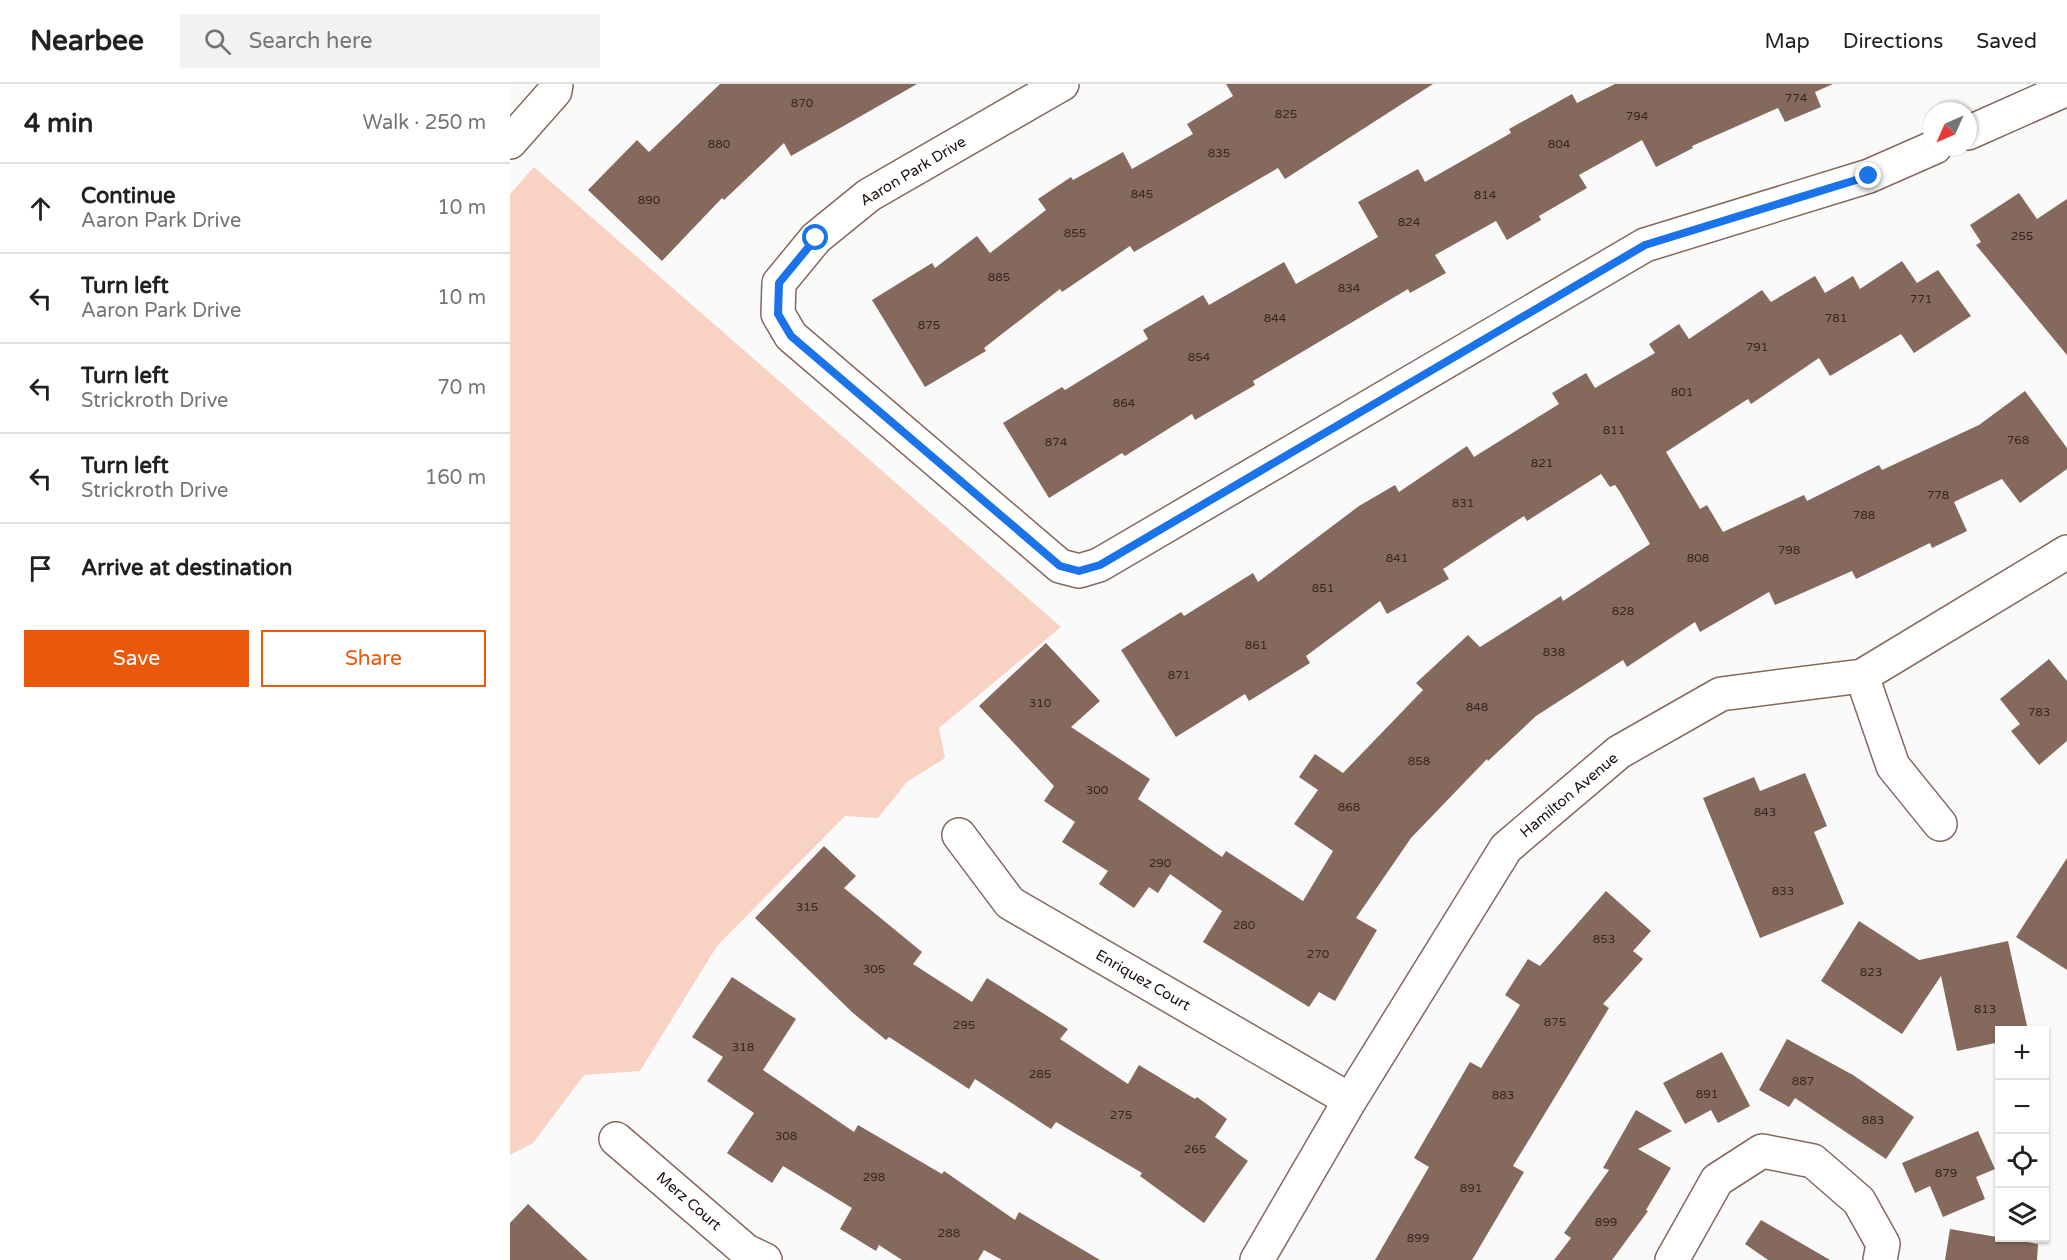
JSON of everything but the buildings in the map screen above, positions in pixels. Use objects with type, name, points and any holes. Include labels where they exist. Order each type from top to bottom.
[{"type":"street","points":[[510,142],[555,91],[556,84]]},
{"type":"street","name":"Aaron Park Drive","points":[[1062,84],[869,195],[816,238],[779,283],[778,314],[791,336],[1060,566],[1079,571],[1100,565],[1645,245],[1869,176],[1923,152]]},
{"type":"street","points":[[1977,129],[2067,89]]},
{"type":"street","name":"Hamilton Avenue","points":[[1257,1260],[1350,1100],[1506,848],[1619,752],[1721,694],[1862,676],[2067,552]]},
{"type":"street","points":[[1862,676],[1893,766],[1940,824]]},
{"type":"street","name":"Enriquez Court","points":[[959,835],[1010,903],[1350,1100]]},
{"type":"street","name":"Merz Court","points":[[616,1139],[746,1251],[765,1260]]},
{"type":"street","points":[[1672,1260],[1718,1180],[1762,1151],[1813,1161],[1859,1202],[1883,1244],[1880,1260]]},
{"type":"shaded area","points":[[534,167],[1061,627],[939,728],[945,758],[907,782],[878,818],[845,816],[717,946],[640,1071],[584,1075],[533,1143],[510,1155],[510,194]]},
{"type":"route","points":[[816,238],[779,283],[778,314],[791,336],[1060,566],[1079,571],[1100,565],[1645,245],[1869,176]]}]
